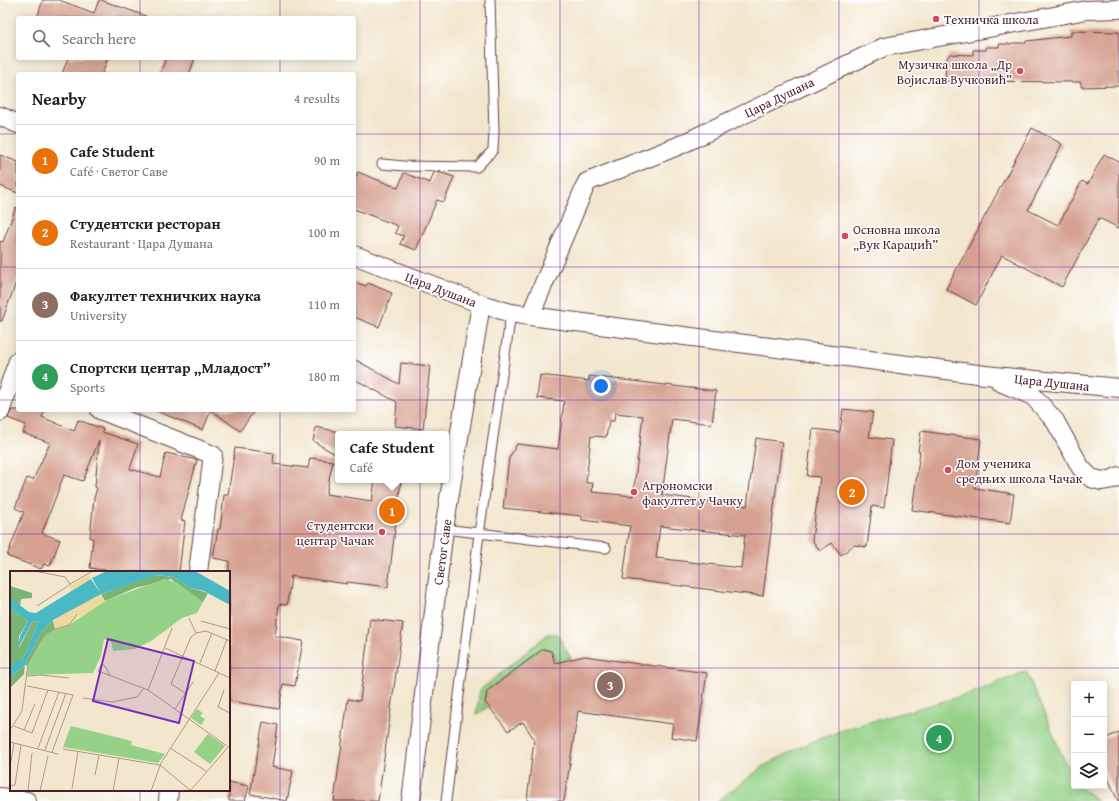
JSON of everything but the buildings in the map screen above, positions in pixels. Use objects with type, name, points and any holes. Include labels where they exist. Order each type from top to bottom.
[{"type":"street","name":"Цара Душана","points":[[530,316],[587,182],[678,146],[884,47],[1087,10],[1119,9]]},
{"type":"street","points":[[0,116],[16,123]]},
{"type":"street","name":"Цара Душана","points":[[356,256],[481,304],[511,313],[985,375],[1119,388]]},
{"type":"street","name":"Светог Саве","points":[[410,801],[444,529],[481,304]]},
{"type":"street","points":[[0,412],[16,371]]},
{"type":"street","name":"Цара Душана","points":[[985,375],[1032,396],[1055,421],[1081,468],[1091,478],[1102,481],[1113,480],[1119,476]]},
{"type":"street","points":[[105,412],[213,455],[198,571]]},
{"type":"street","points":[[168,801],[169,791]]},
{"type":"street","points":[[0,797],[27,801]]},
{"type":"lane","points":[[382,164],[404,166],[477,167],[493,150],[494,131],[490,0]]},
{"type":"lane","points":[[446,801],[479,534],[511,313]]},
{"type":"lane","points":[[444,529],[606,548]]},
{"type":"green space","points":[[548,634],[557,634],[571,658],[566,659],[565,663],[555,661],[552,651],[543,648],[487,691],[484,702],[488,707],[476,715],[480,690]]},
{"type":"green space","points":[[1026,671],[1071,776],[1071,789],[1082,789],[1099,801],[717,801],[764,766],[802,746],[845,729],[969,694]]},
{"type":"place","name":"Техничка школа","points":[[936,19]]},
{"type":"place","name":"Музичка школа „Др Војислав Вучковић”","points":[[1020,71]]},
{"type":"place","name":"Основна школа „Вук Караџић”","points":[[845,236]]},
{"type":"place","name":"Дом ученика средњих школа Чачак","points":[[948,470]]},
{"type":"place","name":"Агрономски факултет у Чачку","points":[[634,492]]},
{"type":"place","name":"Студентски ресторан","points":[[852,492]]},
{"type":"place","name":"Cafe Student","points":[[392,511]]},
{"type":"place","name":"Студентски центар Чачак","points":[[382,532]]},
{"type":"place","name":"Факултет техничких наука","points":[[610,685]]},
{"type":"place","name":"Спортски центар „Младост”","points":[[939,738]]}]
